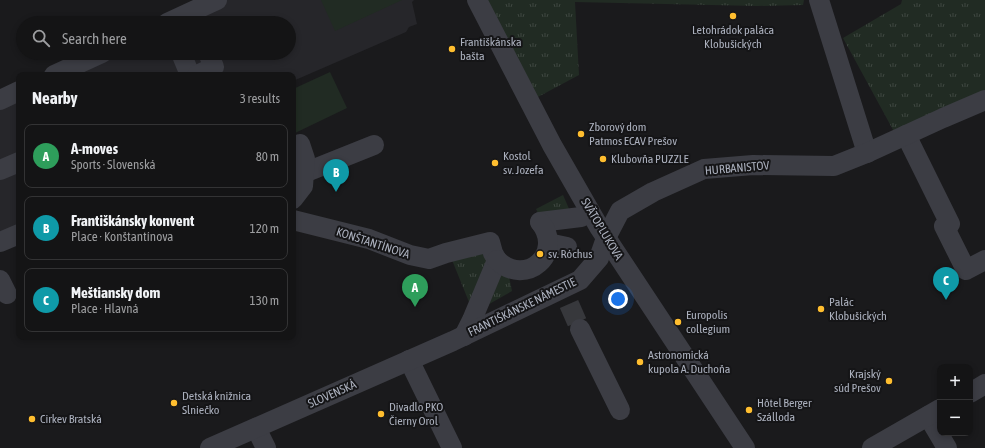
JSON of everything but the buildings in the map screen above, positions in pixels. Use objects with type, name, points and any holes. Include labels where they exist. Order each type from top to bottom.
[{"type":"street","points":[[182,16],[217,0]]},
{"type":"street","name":"SVÄTOPLUKOVA","points":[[477,0],[552,144],[590,212],[745,448]]},
{"type":"street","points":[[819,0],[867,153]]},
{"type":"street","points":[[61,72],[87,60]]},
{"type":"street","points":[[184,60],[189,72]]},
{"type":"street","points":[[203,72],[214,67],[211,60]]},
{"type":"street","points":[[0,100],[16,92]]},
{"type":"street","name":"HURBANISTOV","points":[[606,238],[620,211],[653,192],[704,169],[753,165],[834,166],[867,153],[985,100]]},
{"type":"street","points":[[906,135],[950,224],[944,226],[966,270],[985,260]]},
{"type":"street","points":[[296,195],[303,186],[306,159],[300,144]]},
{"type":"street","points":[[304,173],[374,145]]},
{"type":"street","points":[[0,170],[16,163]]},
{"type":"street","points":[[497,260],[503,266],[512,270],[521,271],[530,269],[537,265],[558,245],[546,232],[540,222],[581,217],[590,212]]},
{"type":"street","name":"KONŠTANTÍNOVA","points":[[296,221],[369,239],[410,256],[430,259],[446,253],[490,242],[497,260]]},
{"type":"street","name":"FRANTIŠKÁNSKE NÁMESTIE","points":[[458,339],[565,296],[599,258],[606,238]]},
{"type":"street","name":"FRANTIŠKÁNSKE NÁMESTIE","points":[[458,339],[472,320],[497,260]]},
{"type":"street","points":[[580,329],[620,410]]},
{"type":"street","name":"SLOVENSKÁ","points":[[210,448],[458,339]]},
{"type":"street","points":[[409,360],[452,448]]},
{"type":"street","points":[[973,391],[985,384]]},
{"type":"street","points":[[872,448],[934,412],[947,448]]},
{"type":"street","points":[[256,428],[266,448]]},
{"type":"shaded area","points":[[217,0],[414,0],[412,2],[417,24],[409,27],[406,32],[296,80],[296,72],[61,72],[87,60],[296,60],[296,16],[182,16]]},
{"type":"shaded area","points":[[16,92],[16,226],[0,233],[0,100]]},
{"type":"green space","points":[[321,0],[402,0],[335,31]]},
{"type":"green space","points":[[484,0],[804,0],[803,5],[757,6],[575,2],[579,75],[536,98]]},
{"type":"green space","points":[[902,0],[985,0],[985,97],[898,139],[843,38],[901,4]]},
{"type":"green space","points":[[330,72],[347,108],[296,133],[296,88]]},
{"type":"green space","points":[[563,195],[570,211],[539,215],[536,209]]},
{"type":"green space","points":[[480,251],[490,261],[471,307],[452,260]]},
{"type":"green space","points":[[498,269],[508,272],[512,291],[484,307]]},
{"type":"tunnel","points":[[569,304],[580,329]]},
{"type":"place","name":"Letohrádok paláca Klobušických","points":[[733,16]]},
{"type":"place","name":"Františkánska bašta","points":[[452,49]]},
{"type":"place","name":"Zborový dom Patmos ECAV Prešov","points":[[581,134]]},
{"type":"place","name":"Klubovňa PUZZLE","points":[[603,159]]},
{"type":"place","name":"Kostol sv. Jozefa","points":[[495,163]]},
{"type":"place","name":"Františkánsky konvent","points":[[336,192]]},
{"type":"place","name":"sv. Róchus","points":[[540,254]]},
{"type":"place","name":"Meštiansky dom","points":[[946,300]]},
{"type":"place","name":"A-moves","points":[[415,307]]},
{"type":"place","name":"Palác Klobušických","points":[[821,309]]},
{"type":"place","name":"Europolis collegium","points":[[678,322]]},
{"type":"place","name":"Astronomická kupola A. Duchoňa","points":[[640,362]]},
{"type":"place","name":"Krajský súd Prešov","points":[[889,381]]},
{"type":"place","name":"Detská knižnica Slniečko","points":[[174,403]]},
{"type":"place","name":"Hôtel Berger Szálloda","points":[[749,410]]},
{"type":"place","name":"Divadlo PKO Čierny Orol","points":[[381,414]]},
{"type":"place","name":"Cirkev Bratská","points":[[32,419]]}]
